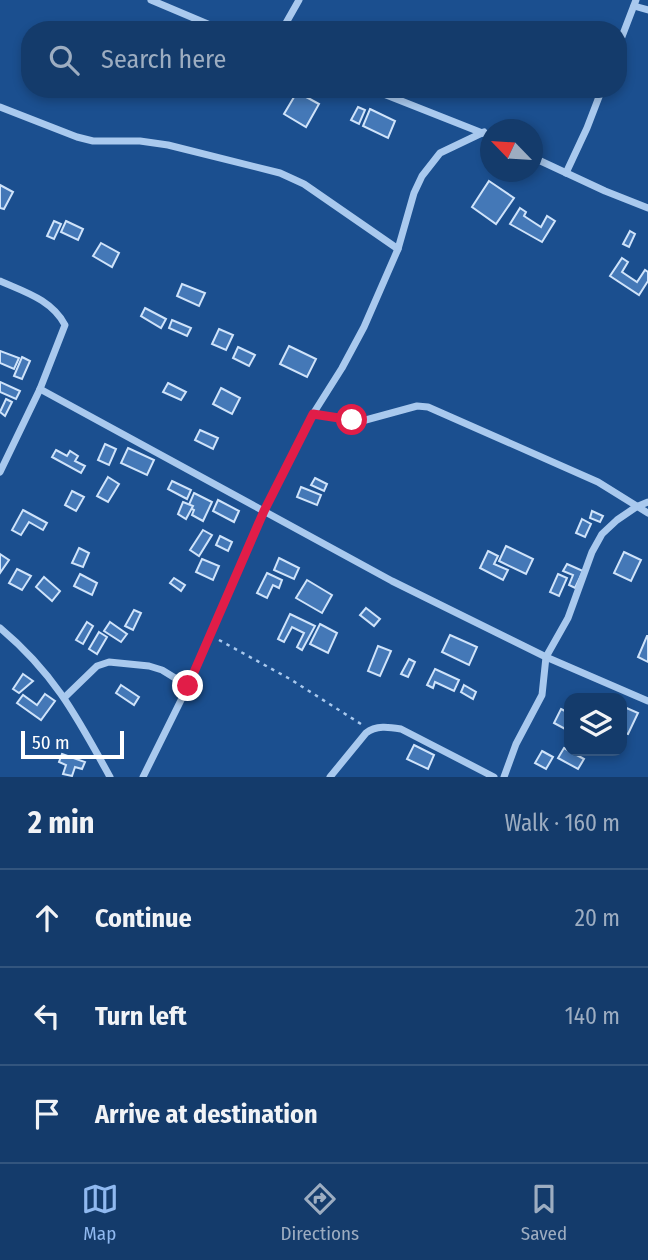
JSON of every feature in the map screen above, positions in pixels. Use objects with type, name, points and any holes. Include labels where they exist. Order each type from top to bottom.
[{"type":"street","points":[[151,0],[201,21]]},
{"type":"street","points":[[287,21],[299,0]]},
{"type":"street","points":[[627,24],[635,3],[648,10]]},
{"type":"street","points":[[394,98],[480,131]]},
{"type":"street","points":[[566,173],[598,98]]},
{"type":"street","points":[[0,107],[85,139],[168,145],[280,173],[304,184],[398,249]]},
{"type":"street","points":[[143,777],[188,686],[264,511],[313,414],[364,327],[398,249],[414,193],[440,153],[480,137]]},
{"type":"street","points":[[543,162],[648,208]]},
{"type":"street","points":[[0,281],[42,300],[58,312],[65,325],[40,389],[0,472]]},
{"type":"street","points":[[40,389],[392,581],[546,657],[648,701]]},
{"type":"street","points":[[313,414],[362,421],[416,406],[428,407],[598,482],[648,513]]},
{"type":"street","points":[[505,777],[516,744],[542,695],[546,657],[568,618],[592,552],[602,534],[636,506],[648,502]]},
{"type":"street","points":[[0,628],[19,644],[65,697],[110,777]]},
{"type":"street","points":[[65,697],[92,670],[110,662],[162,670],[188,686]]},
{"type":"street","points":[[330,777],[370,730],[401,729],[494,777]]},
{"type":"path","points":[[210,635],[290,679],[370,730]]},
{"type":"building","points":[[293,98],[308,98],[319,104],[306,127],[284,114]]},
{"type":"building","points":[[358,107],[365,110],[359,124],[351,120]]},
{"type":"building","points":[[370,109],[395,121],[388,138],[363,126]]},
{"type":"building","points":[[488,182],[514,198],[496,224],[472,207]]},
{"type":"building","points":[[0,185],[13,192],[4,209],[0,208]]},
{"type":"building","points":[[520,208],[526,212],[524,216],[541,227],[547,216],[555,221],[542,242],[510,224]]},
{"type":"building","points":[[54,221],[61,224],[54,239],[47,236]]},
{"type":"building","points":[[66,221],[83,229],[78,240],[61,232]]},
{"type":"building","points":[[630,231],[635,234],[629,247],[623,244]]},
{"type":"building","points":[[101,243],[119,253],[112,267],[93,256]]},
{"type":"building","points":[[622,258],[628,262],[622,272],[637,282],[645,270],[648,272],[648,281],[639,295],[610,276]]},
{"type":"building","points":[[182,284],[205,293],[199,306],[177,296]]},
{"type":"building","points":[[145,308],[166,319],[161,328],[141,316]]},
{"type":"building","points":[[172,320],[191,328],[187,336],[169,328]]},
{"type":"building","points":[[219,329],[233,335],[226,350],[212,344]]},
{"type":"building","points":[[289,346],[316,359],[307,377],[280,364]]},
{"type":"building","points":[[238,347],[255,355],[249,366],[233,358]]},
{"type":"building","points":[[0,351],[19,358],[14,369],[0,363]]},
{"type":"building","points":[[22,357],[30,361],[22,379],[14,376]]},
{"type":"building","points":[[0,382],[20,391],[16,399],[0,392]]},
{"type":"building","points":[[168,383],[186,392],[181,400],[163,392]]},
{"type":"building","points":[[221,388],[240,398],[232,414],[213,404]]},
{"type":"building","points":[[6,399],[12,402],[5,416],[0,412]]},
{"type":"building","points":[[200,430],[218,438],[213,449],[195,440]]},
{"type":"building","points":[[105,444],[116,449],[109,465],[98,460]]},
{"type":"building","points":[[128,448],[154,460],[147,475],[121,463]]},
{"type":"building","points":[[56,450],[67,456],[70,451],[78,456],[75,461],[85,466],[81,473],[52,457]]},
{"type":"building","points":[[108,477],[119,484],[108,502],[97,496]]},
{"type":"building","points":[[315,478],[327,484],[324,491],[311,485]]},
{"type":"building","points":[[172,481],[191,490],[187,499],[168,489]]},
{"type":"building","points":[[301,487],[321,495],[317,505],[297,497]]},
{"type":"building","points":[[72,491],[84,497],[76,511],[65,505]]},
{"type":"building","points":[[194,493],[212,502],[203,521],[192,515],[194,510],[188,507]]},
{"type":"building","points":[[218,500],[239,511],[234,522],[213,511]]},
{"type":"building","points":[[183,502],[193,506],[186,519],[178,514]]},
{"type":"building","points":[[23,510],[47,523],[43,530],[29,522],[21,535],[12,530]]},
{"type":"building","points":[[592,511],[603,516],[600,522],[590,518]]},
{"type":"building","points":[[582,519],[591,524],[585,537],[576,533]]},
{"type":"building","points":[[203,530],[212,535],[199,556],[190,550]]},
{"type":"building","points":[[220,536],[232,542],[228,551],[216,545]]},
{"type":"building","points":[[506,546],[533,559],[526,574],[499,561]]},
{"type":"building","points":[[79,548],[89,553],[83,567],[72,563]]},
{"type":"building","points":[[488,551],[498,556],[494,564],[508,570],[503,580],[480,568]]},
{"type":"building","points":[[624,552],[641,560],[631,581],[614,573]]},
{"type":"building","points":[[0,554],[9,560],[0,573]]},
{"type":"building","points":[[279,558],[299,568],[294,579],[274,570]]},
{"type":"building","points":[[202,559],[219,566],[213,580],[196,572]]},
{"type":"building","points":[[567,564],[583,571],[575,588],[569,585],[573,575],[563,571]]},
{"type":"building","points":[[17,569],[31,576],[22,590],[9,583]]},
{"type":"building","points":[[267,573],[282,580],[279,588],[273,585],[267,598],[257,593]]},
{"type":"building","points":[[80,574],[97,583],[92,595],[74,586]]},
{"type":"building","points":[[558,574],[567,578],[559,596],[550,592]]},
{"type":"building","points":[[44,577],[60,591],[52,601],[36,587]]},
{"type":"building","points":[[174,578],[185,585],[181,591],[170,583]]},
{"type":"building","points":[[307,580],[332,595],[322,613],[296,598]]},
{"type":"building","points":[[366,608],[380,619],[374,626],[360,615]]},
{"type":"building","points":[[134,610],[141,613],[133,630],[125,626]]},
{"type":"building","points":[[290,614],[315,626],[302,650],[297,647],[304,633],[292,627],[284,642],[278,639]]},
{"type":"building","points":[[87,622],[93,626],[83,644],[76,640]]},
{"type":"building","points":[[110,622],[127,634],[121,642],[104,631]]},
{"type":"building","points":[[320,624],[337,633],[328,653],[310,644]]},
{"type":"building","points":[[99,632],[107,637],[97,654],[89,649]]},
{"type":"building","points":[[450,635],[477,647],[469,665],[442,652]]},
{"type":"building","points":[[648,636],[648,662],[638,657]]},
{"type":"building","points":[[378,646],[391,651],[380,676],[368,671]]},
{"type":"building","points":[[409,659],[415,662],[408,677],[401,674]]},
{"type":"building","points":[[435,669],[459,680],[454,691],[435,682],[433,688],[427,685]]},
{"type":"building","points":[[23,674],[33,681],[19,693],[13,689]]},
{"type":"building","points":[[121,685],[139,697],[134,705],[116,693]]},
{"type":"building","points":[[464,685],[476,692],[473,699],[461,692]]},
{"type":"building","points":[[45,694],[55,701],[41,720],[17,703],[23,695],[37,705]]},
{"type":"building","points":[[627,708],[638,713],[627,734]]},
{"type":"building","points":[[561,709],[564,710],[564,728],[554,723]]},
{"type":"building","points":[[414,745],[434,755],[428,769],[407,759]]},
{"type":"building","points":[[564,748],[564,756],[579,756],[584,759],[578,769],[558,758]]},
{"type":"building","points":[[542,751],[553,757],[546,769],[535,763]]},
{"type":"building","points":[[62,754],[85,762],[82,769],[75,767],[72,776],[63,774],[66,765],[59,762]]},
{"type":"route","points":[[188,686],[264,511],[313,414],[352,420]]}]
